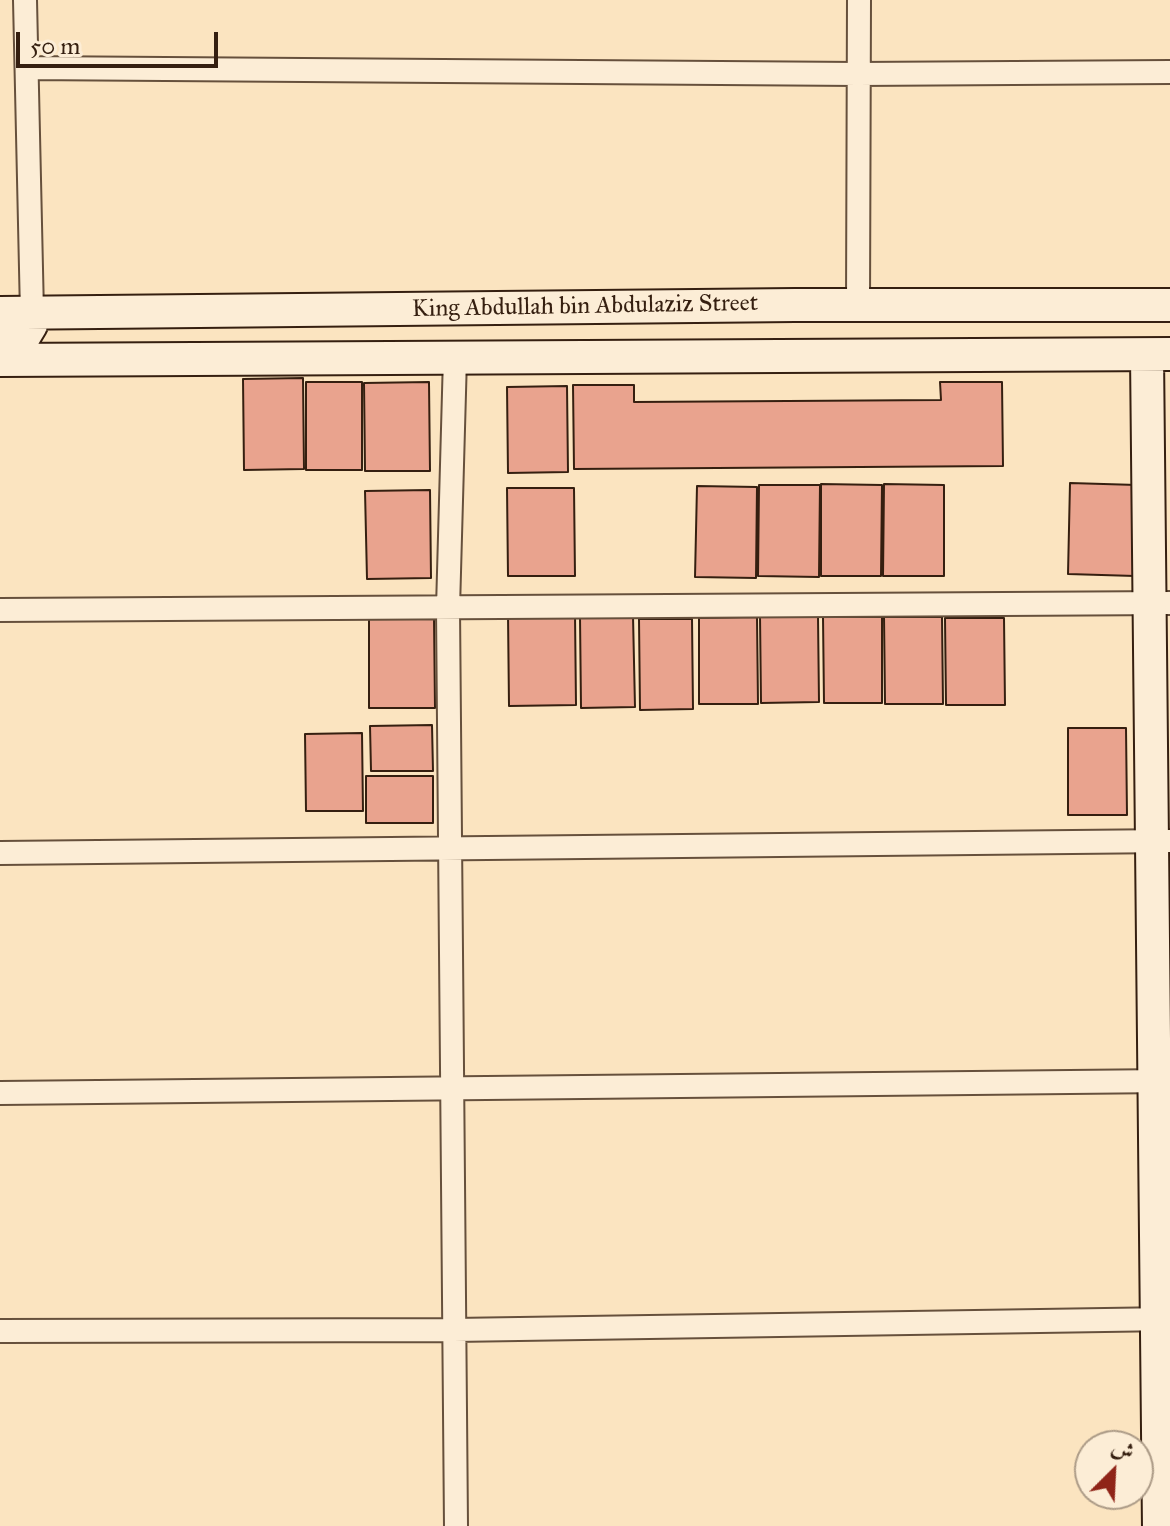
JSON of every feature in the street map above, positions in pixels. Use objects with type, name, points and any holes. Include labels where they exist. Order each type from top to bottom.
[{"type":"main road","name":"King Abdullah bin Abdulaziz Street","points":[[0,313],[795,305],[1170,305]]},
{"type":"main road","points":[[455,357],[466,339],[484,329],[738,319],[795,305]]},
{"type":"main road","points":[[0,338],[25,335],[31,325],[32,313]]},
{"type":"main road","name":"King Abdullah bin Abdulaziz Street","points":[[0,360],[1158,355]]},
{"type":"main road","points":[[1158,355],[1163,1319],[1159,1526]]},
{"type":"street","points":[[25,0],[32,313]]},
{"type":"street","points":[[858,307],[859,0]]},
{"type":"street","points":[[27,68],[858,74],[1170,72]]},
{"type":"street","points":[[455,357],[448,608],[456,1526]]},
{"type":"street","points":[[0,610],[1160,603]]},
{"type":"street","points":[[0,853],[1161,841]]},
{"type":"street","points":[[0,1093],[1162,1081]]},
{"type":"street","points":[[0,1331],[454,1330],[1163,1319]]},
{"type":"building","points":[[303,378],[304,469],[244,470],[243,379]]},
{"type":"building","points":[[306,382],[362,382],[362,470],[306,470]]},
{"type":"building","points":[[429,382],[430,471],[365,471],[364,383]]},
{"type":"building","points":[[940,382],[1002,382],[1003,466],[574,469],[573,385],[634,385],[634,402],[941,400]]},
{"type":"building","points":[[567,386],[568,472],[508,473],[507,387]]},
{"type":"building","points":[[1070,483],[1137,485],[1135,576],[1068,574]]},
{"type":"building","points":[[821,484],[882,485],[881,576],[821,576]]},
{"type":"building","points":[[884,484],[944,485],[944,576],[883,576]]},
{"type":"building","points":[[759,485],[820,485],[819,577],[758,576]]},
{"type":"building","points":[[697,486],[757,487],[756,578],[695,577]]},
{"type":"building","points":[[507,488],[574,488],[575,576],[508,576]]},
{"type":"building","points":[[430,490],[431,578],[367,579],[365,491]]},
{"type":"building","points":[[575,614],[576,705],[509,706],[508,615]]},
{"type":"building","points":[[369,616],[434,617],[435,708],[369,708]]},
{"type":"building","points":[[633,616],[635,707],[581,708],[580,617]]},
{"type":"building","points":[[760,616],[818,616],[819,702],[761,703]]},
{"type":"building","points":[[757,617],[758,704],[699,704],[699,618]]},
{"type":"building","points":[[823,617],[882,617],[882,703],[824,703]]},
{"type":"building","points":[[884,617],[942,617],[943,704],[885,704]]},
{"type":"building","points":[[945,618],[1004,618],[1005,705],[946,705]]},
{"type":"building","points":[[639,619],[692,619],[693,709],[640,710]]},
{"type":"building","points":[[432,725],[433,771],[371,771],[370,726]]},
{"type":"building","points":[[1068,728],[1126,728],[1127,815],[1068,815]]},
{"type":"building","points":[[362,733],[363,811],[306,811],[305,734]]},
{"type":"building","points":[[366,776],[433,776],[433,823],[366,823]]}]
